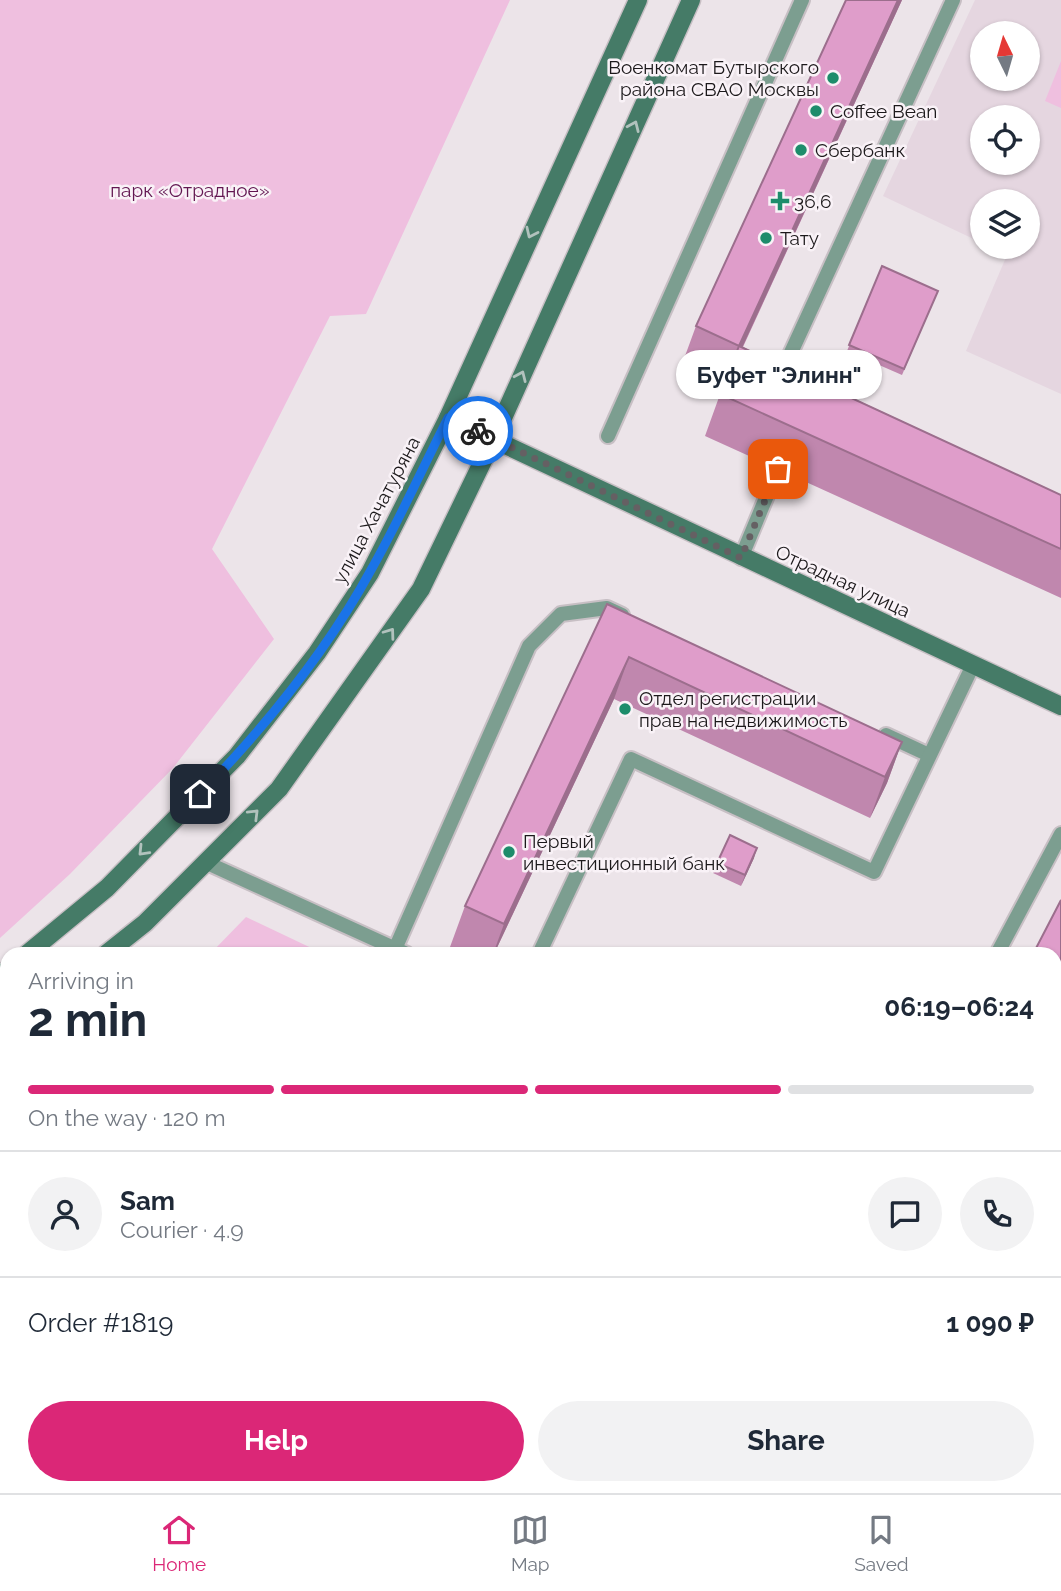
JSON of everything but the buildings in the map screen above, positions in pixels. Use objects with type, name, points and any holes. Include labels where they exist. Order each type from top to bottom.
[{"type":"main road","name":"улица Хачатуряна","points":[[35,947],[107,888],[243,748],[317,653],[370,572],[448,418],[638,0]]},
{"type":"main road","points":[[115,947],[145,923],[279,789],[421,589],[494,438],[691,0]]},
{"type":"main road","name":"Отрадная улица","points":[[448,418],[741,558],[1061,706]]},
{"type":"lane","points":[[608,436],[802,0]]},
{"type":"lane","points":[[807,381],[783,370],[953,0]]},
{"type":"lane","points":[[741,558],[778,469]]},
{"type":"lane","points":[[403,947],[529,646],[561,614],[607,608],[632,620]]},
{"type":"lane","points":[[542,947],[631,759],[874,872],[973,666]]},
{"type":"lane","points":[[869,728],[929,755]]},
{"type":"lane","points":[[1001,947],[1061,834]]},
{"type":"lane","points":[[205,862],[392,947]]},
{"type":"shaded area","points":[[975,0],[1061,0],[1061,394],[966,351],[1005,259],[1040,259],[1040,189],[970,189],[970,237],[883,196]]},
{"type":"green space","name":"парк «Отрадное»","points":[[0,0],[510,0],[366,314],[330,316],[212,549],[274,639],[173,768],[70,874],[0,938]]},
{"type":"green space","points":[[1061,61],[1061,108],[1045,101]]},
{"type":"green space","points":[[246,917],[309,947],[217,947]]},
{"type":"way so far","points":[[478,431],[741,558],[778,469]]},
{"type":"place","name":"Военкомат Бутырского района СВАО Москвы","points":[[833,78]]},
{"type":"place","name":"Coffee Bean","points":[[816,111]]},
{"type":"place","name":"Сбербанк","points":[[801,150]]},
{"type":"place","name":"36,6","points":[[780,201]]},
{"type":"place","name":"Тату","points":[[766,238]]},
{"type":"place","name":"Буфет \"Элинн\"","points":[[778,469]]},
{"type":"place","name":"Отдел регистрации прав на недвижимость","points":[[625,709]]},
{"type":"place","name":"Первый инвестиционный банк","points":[[509,852]]},
{"type":"route","points":[[200,794],[237,756],[317,653],[370,572],[448,418],[478,431]]}]
